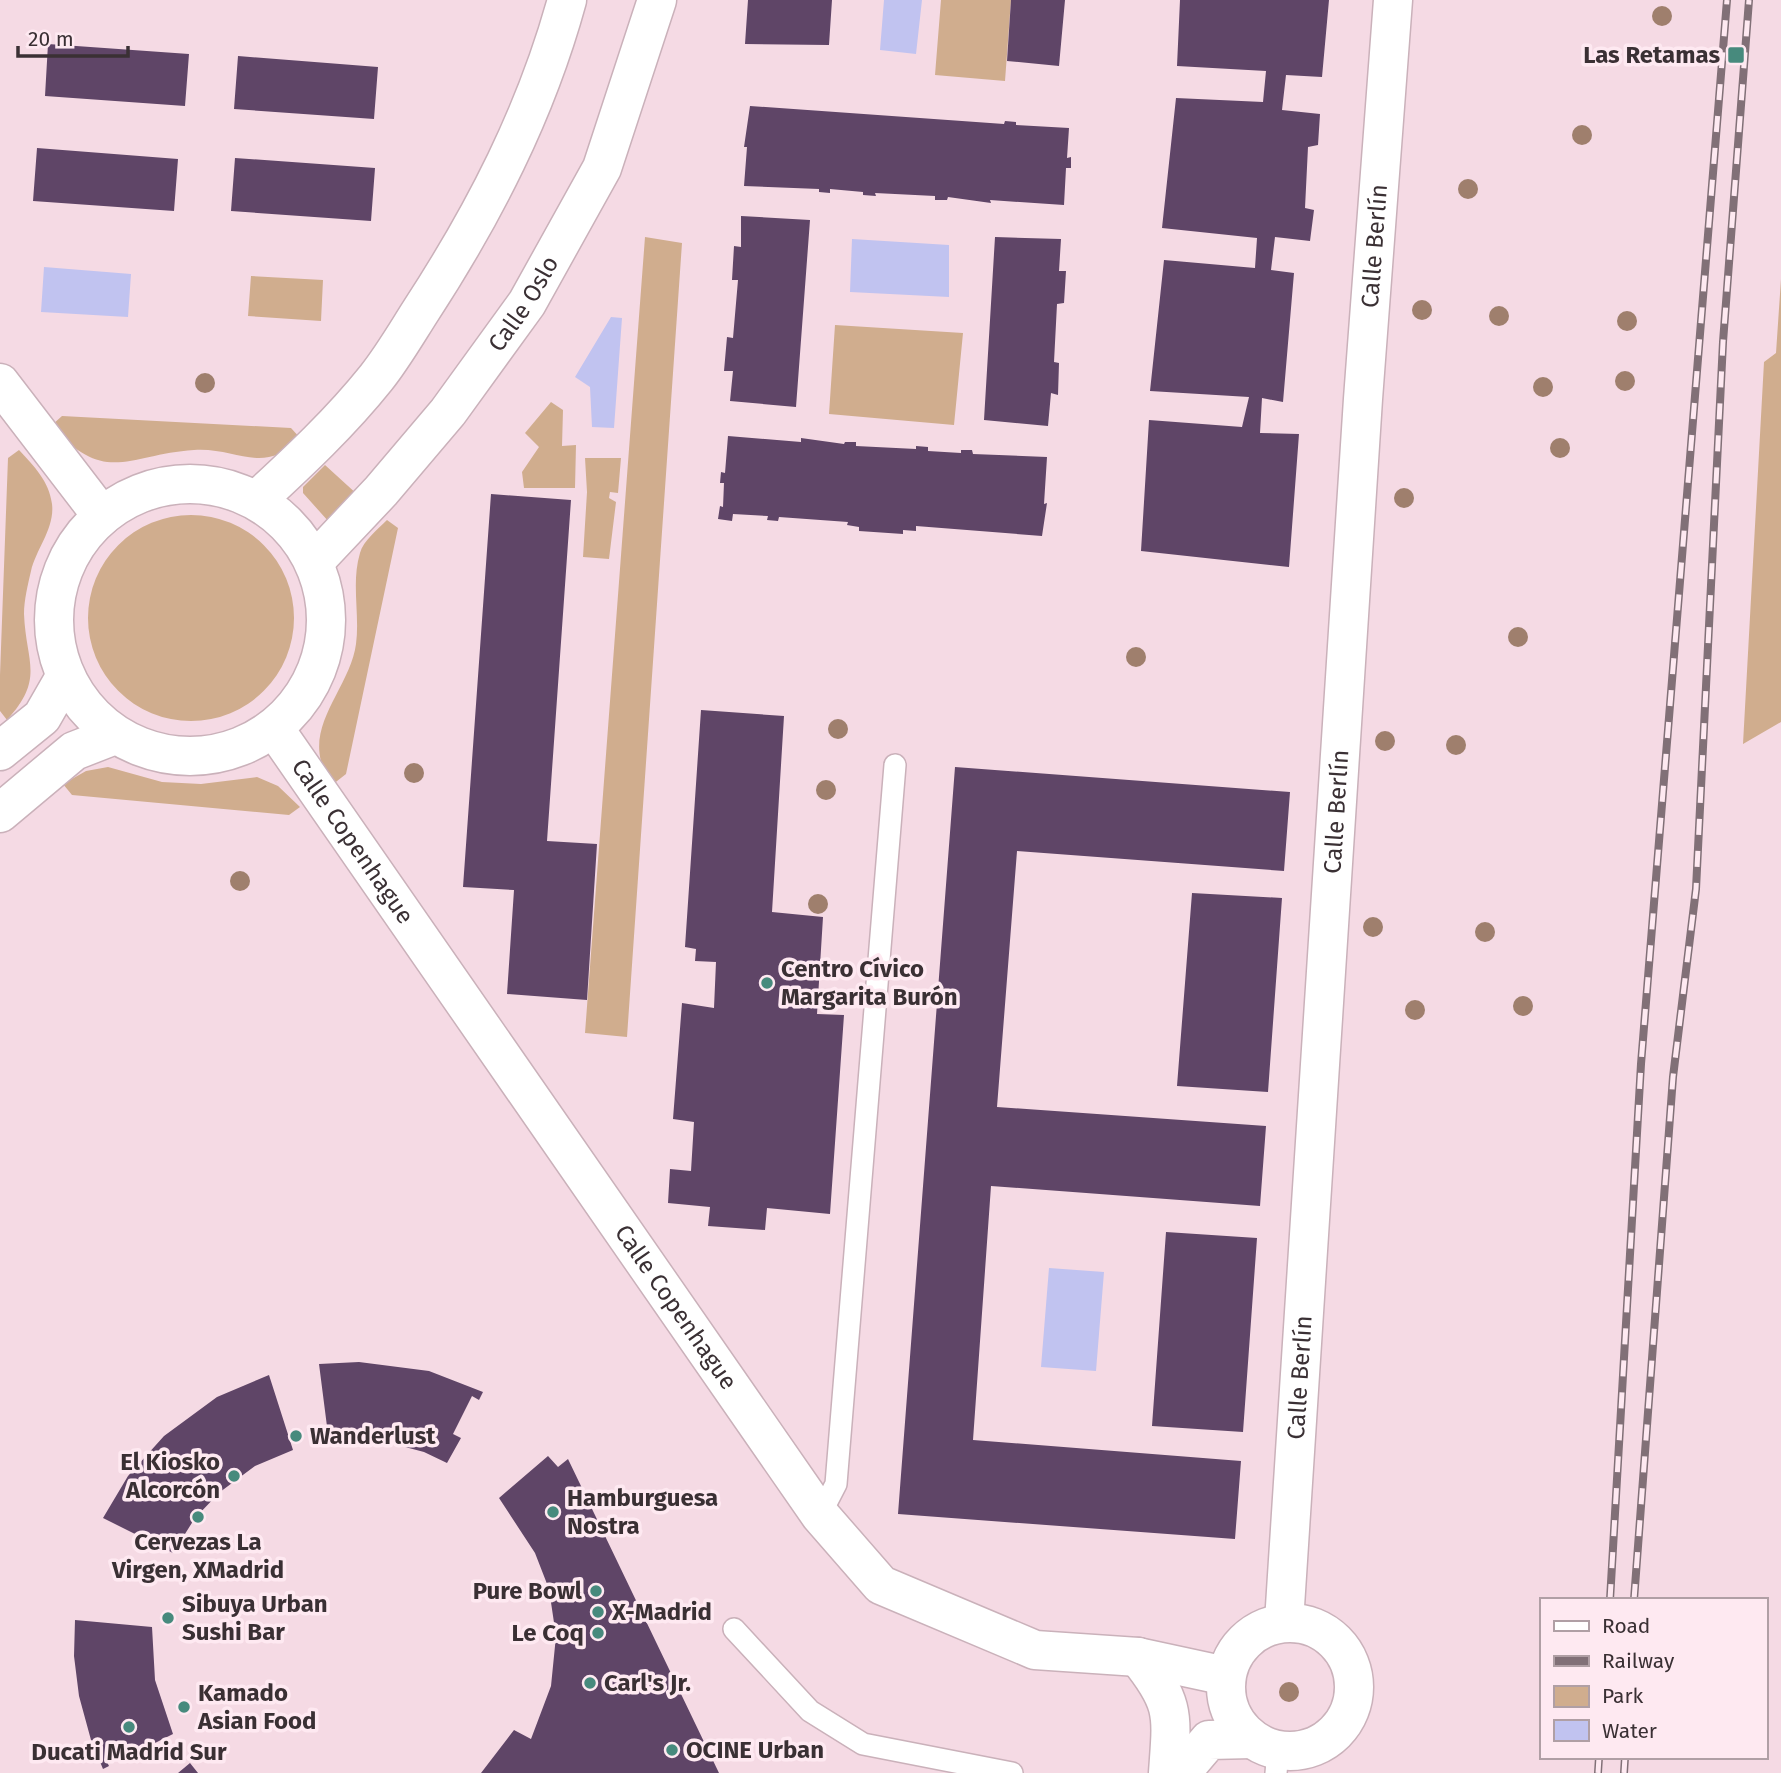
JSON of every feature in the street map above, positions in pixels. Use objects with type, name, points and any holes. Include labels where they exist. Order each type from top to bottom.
[{"type":"street","points":[[257,500],[326,436],[377,377],[461,249],[515,146],[551,57],[567,0]]},
{"type":"street","name":"Calle Oslo","points":[[315,561],[381,491],[448,412],[527,303],[602,168],[657,0]]},
{"type":"street","name":"Calle Berlín","points":[[1284,1622],[1363,399],[1393,0]]},
{"type":"street","points":[[0,383],[26,421],[102,516]]},
{"type":"street","points":[[176,483],[218,485],[257,500],[291,526],[315,561],[327,605],[324,651],[305,694],[274,728],[237,749],[196,757],[154,752],[115,735],[86,709],[65,677],[54,634],[56,591],[73,549],[102,516],[136,494],[176,483]]},
{"type":"street","points":[[0,751],[42,717],[65,677]]},
{"type":"street","name":"Calle Copenhague","points":[[274,728],[820,1515],[881,1585],[1035,1650],[1138,1657],[1226,1676]]},
{"type":"street","points":[[0,813],[74,751],[115,735]]},
{"type":"street","points":[[1181,1773],[1209,1740],[1268,1754],[1305,1750],[1325,1741],[1341,1727],[1351,1708],[1355,1687],[1351,1666],[1341,1647],[1315,1628],[1284,1622],[1264,1628],[1246,1639],[1233,1656],[1226,1676],[1230,1711],[1268,1754]]},
{"type":"street","points":[[1138,1657],[1163,1687],[1172,1721],[1168,1773]]},
{"type":"lane","points":[[820,1515],[835,1484],[895,765]]},
{"type":"lane","points":[[734,1629],[810,1710],[863,1744],[1012,1773]]},
{"type":"green space","points":[[941,0],[1011,0],[1005,81],[935,75]]},
{"type":"green space","points":[[645,237],[682,243],[627,1037],[585,1033]]},
{"type":"green space","points":[[251,276],[323,280],[321,321],[248,316]]},
{"type":"green space","points":[[1781,279],[1781,722],[1743,744],[1764,362],[1776,353]]},
{"type":"green space","points":[[835,325],[963,333],[954,425],[829,414]]},
{"type":"green space","points":[[551,402],[563,410],[562,446],[576,445],[575,488],[524,488],[522,472],[539,447],[525,433]]},
{"type":"green space","points":[[62,416],[291,428],[301,439],[287,450],[261,458],[194,450],[118,462],[103,461],[87,456],[70,444],[52,425]]},
{"type":"green space","points":[[19,450],[44,481],[52,504],[52,513],[27,587],[24,614],[30,681],[19,705],[7,720],[0,711],[0,675],[8,458]]},
{"type":"green space","points":[[585,458],[621,458],[618,493],[610,492],[609,498],[616,502],[609,559],[583,557],[587,492]]},
{"type":"green space","points":[[325,465],[359,496],[329,522],[303,493],[303,487]]},
{"type":"green space","points":[[191,515],[230,523],[248,532],[264,545],[277,561],[286,579],[294,618],[286,657],[277,675],[264,691],[248,704],[230,713],[191,721],[152,713],[134,704],[118,691],[105,675],[96,657],[88,618],[96,579],[105,561],[118,545],[134,532],[152,523]]},
{"type":"green space","points":[[387,520],[398,528],[346,774],[332,785],[321,761],[321,731],[353,659],[357,621],[356,576],[360,553],[367,540]]},
{"type":"green space","points":[[108,767],[162,782],[201,784],[257,777],[278,786],[300,807],[289,815],[72,795],[63,784],[86,771]]},
{"type":"water","points":[[884,0],[922,0],[916,54],[880,50]]},
{"type":"water","points":[[852,239],[949,245],[949,297],[850,292]]},
{"type":"water","points":[[44,267],[131,274],[128,317],[41,312]]},
{"type":"water","points":[[611,317],[622,318],[614,428],[592,427],[590,387],[575,377]]},
{"type":"water","points":[[1049,1268],[1104,1272],[1096,1371],[1041,1367]]},
{"type":"building","points":[[748,0],[832,0],[829,45],[745,44]]},
{"type":"building","points":[[1011,0],[1065,0],[1059,66],[1007,61]]},
{"type":"building","points":[[1180,0],[1329,0],[1322,77],[1286,75],[1282,110],[1320,114],[1318,145],[1308,147],[1305,208],[1314,210],[1310,241],[1275,237],[1271,270],[1294,273],[1283,402],[1262,398],[1260,433],[1299,434],[1289,567],[1141,551],[1149,420],[1242,427],[1249,397],[1150,391],[1164,260],[1255,268],[1257,238],[1162,228],[1176,98],[1263,102],[1266,71],[1177,66]]},
{"type":"building","points":[[48,44],[189,54],[185,106],[45,96]]},
{"type":"building","points":[[238,56],[378,67],[374,119],[234,109]]},
{"type":"building","points":[[750,106],[1004,124],[1005,121],[1016,122],[1016,125],[1069,128],[1067,158],[1071,157],[1071,168],[1066,168],[1064,205],[990,200],[991,203],[948,197],[947,200],[935,200],[935,196],[875,193],[876,196],[830,189],[830,193],[819,192],[819,189],[744,186],[747,147],[744,147]]},
{"type":"building","points":[[37,148],[178,159],[174,211],[33,201]]},
{"type":"building","points":[[235,158],[375,168],[371,221],[231,211]]},
{"type":"building","points":[[741,216],[810,220],[796,407],[730,401],[733,371],[724,371],[727,337],[733,338],[738,280],[732,280],[734,246],[741,247]]},
{"type":"building","points":[[995,237],[1061,239],[1059,271],[1066,271],[1064,303],[1057,304],[1054,362],[1059,363],[1058,395],[1051,393],[1048,426],[984,420]]},
{"type":"building","points":[[728,436],[801,442],[801,438],[844,444],[856,442],[856,446],[916,449],[916,446],[928,447],[928,451],[961,453],[961,450],[972,450],[973,454],[1047,457],[1044,504],[1047,503],[1042,536],[916,526],[916,531],[903,530],[903,534],[859,531],[859,527],[847,525],[848,522],[779,517],[778,521],[767,520],[768,516],[733,514],[732,521],[718,519],[720,506],[723,507],[724,483],[720,483],[721,472],[725,473]]},
{"type":"building","points":[[491,494],[571,500],[547,841],[597,844],[587,1000],[507,994],[514,890],[463,887]]},
{"type":"building","name":"Centro Cívico Margarita Burón","points":[[701,710],[784,716],[772,912],[823,917],[817,1014],[844,1015],[830,1214],[767,1208],[765,1230],[708,1226],[710,1207],[668,1203],[670,1169],[691,1171],[694,1122],[673,1119],[682,1003],[714,1008],[716,962],[695,961],[696,949],[685,947]]},
{"type":"building","points":[[955,767],[1290,792],[1284,871],[1017,851],[997,1107],[1266,1126],[1260,1206],[991,1186],[973,1440],[1241,1461],[1235,1539],[898,1514]]},
{"type":"building","points":[[1192,893],[1282,898],[1268,1092],[1177,1086]]},
{"type":"building","points":[[1166,1232],[1257,1238],[1243,1432],[1152,1426]]},
{"type":"building","points":[[359,1362],[429,1371],[483,1392],[479,1400],[472,1396],[453,1434],[461,1438],[447,1463],[424,1452],[390,1443],[329,1442],[319,1364]]},
{"type":"building","points":[[269,1375],[293,1450],[255,1466],[220,1492],[195,1518],[173,1553],[103,1518],[128,1476],[164,1436],[217,1397]]},
{"type":"building","name":"X-Madrid","points":[[548,1456],[558,1467],[568,1459],[719,1773],[481,1773],[514,1730],[531,1739],[551,1686],[556,1636],[549,1589],[535,1553],[499,1498]]},
{"type":"building","points":[[75,1620],[152,1627],[155,1680],[173,1734],[119,1761],[117,1757],[107,1762],[109,1766],[103,1769],[91,1740],[79,1696],[74,1656]]},
{"type":"building","points":[[190,1763],[198,1773],[178,1773]]},
{"type":"railway","points":[[1610,1598],[1641,1064],[1727,0]]},
{"type":"railway","points":[[1634,1598],[1673,1077],[1696,889],[1723,342],[1749,0]]},
{"type":"railway","points":[[1598,1773],[1599,1759]]},
{"type":"railway","points":[[1624,1773],[1625,1759]]},
{"type":"place","name":"Las Retamas","points":[[1736,55]]},
{"type":"place","name":"Centro Cívico Margarita Burón","points":[[767,983]]},
{"type":"place","name":"Wanderlust","points":[[296,1436]]},
{"type":"place","name":"El Kiosko Alcorcón","points":[[234,1476]]},
{"type":"place","name":"Hamburguesa Nostra","points":[[553,1512]]},
{"type":"place","name":"Cervezas La Virgen, XMadrid","points":[[198,1517]]},
{"type":"place","name":"Pure Bowl","points":[[596,1591]]},
{"type":"place","name":"X-Madrid","points":[[598,1612]]},
{"type":"place","name":"Sibuya Urban Sushi Bar","points":[[168,1618]]},
{"type":"place","name":"Le Coq","points":[[598,1633]]},
{"type":"place","name":"Carl's Jr.","points":[[590,1683]]},
{"type":"place","name":"Kamado Asian Food","points":[[184,1707]]},
{"type":"place","name":"Ducati Madrid Sur","points":[[129,1727]]},
{"type":"place","name":"OCINE Urban","points":[[672,1750]]}]
